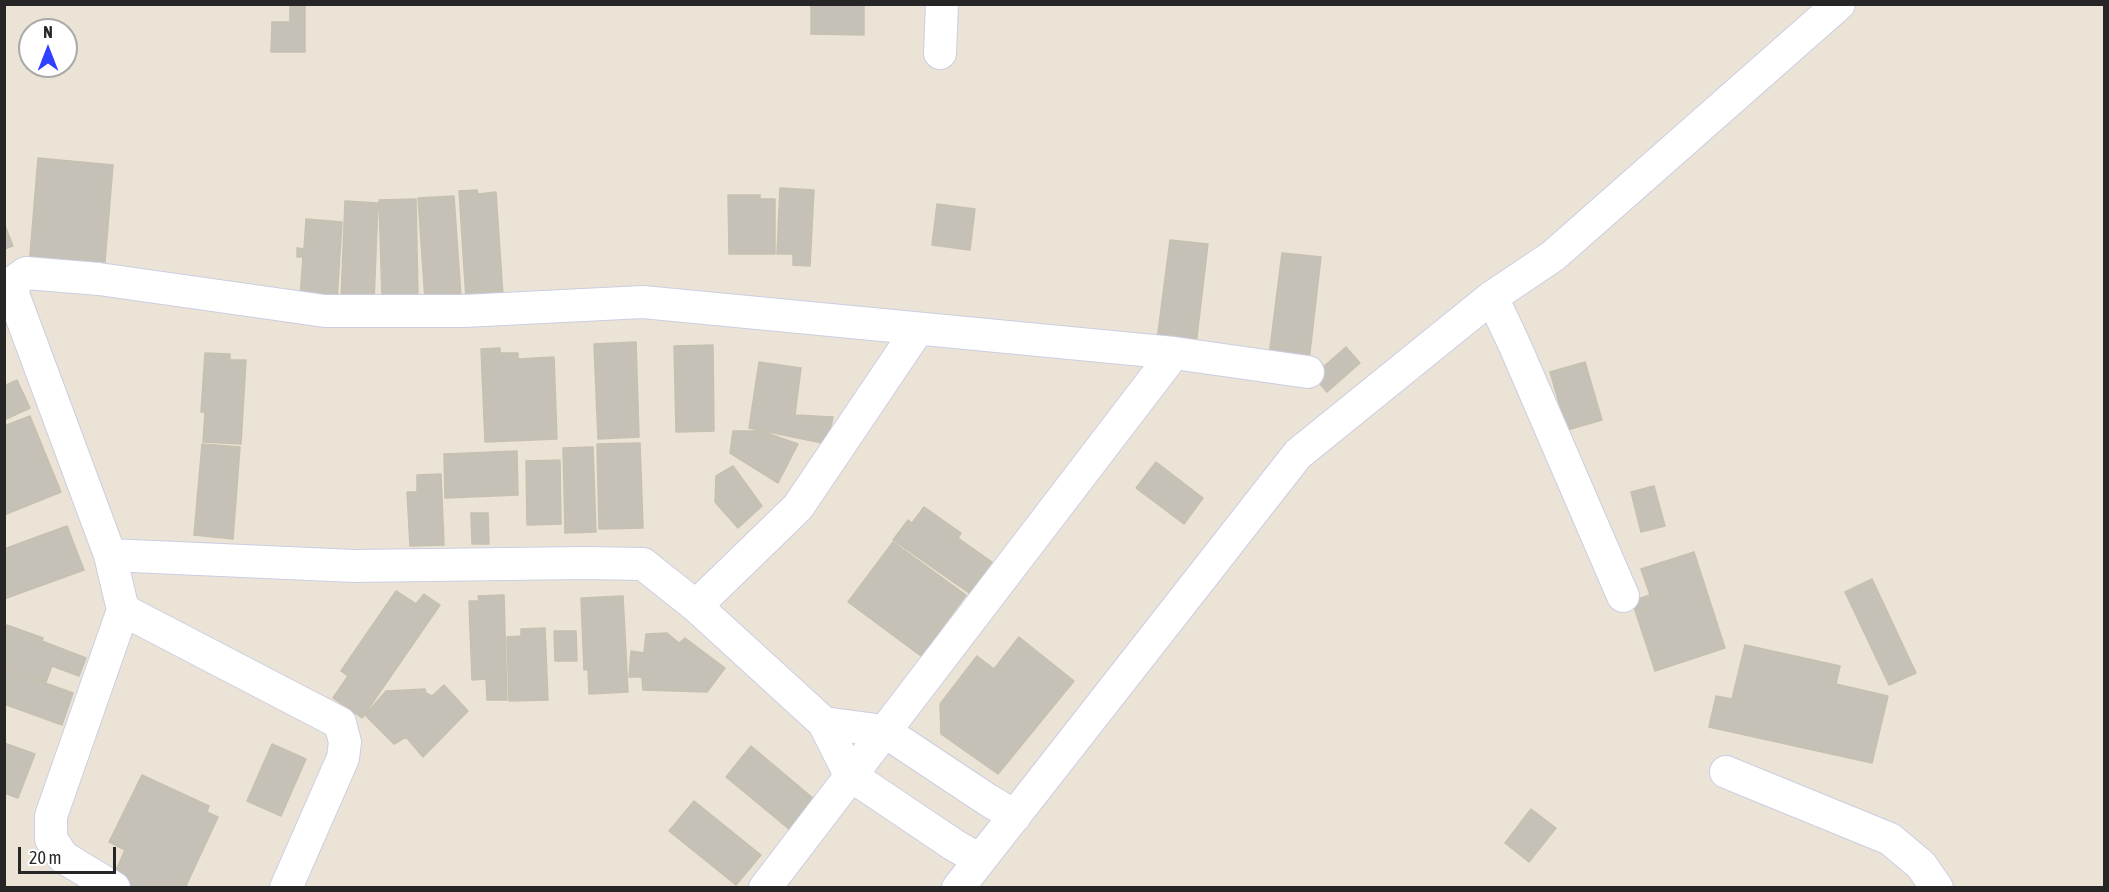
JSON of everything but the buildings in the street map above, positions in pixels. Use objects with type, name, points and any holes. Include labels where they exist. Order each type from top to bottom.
[{"type":"street","points":[[940,53],[942,4]]},
{"type":"street","points":[[958,888],[1298,454],[1492,297],[1553,256],[1839,4]]},
{"type":"street","points":[[114,888],[63,857],[51,839],[51,816],[123,610],[110,555],[13,294],[15,281],[26,273],[99,279],[325,311],[464,311],[643,302],[1174,353],[1308,372]]},
{"type":"street","points":[[1492,297],[1623,596]]},
{"type":"street","points":[[696,606],[798,507],[918,329]]},
{"type":"street","points":[[765,888],[1174,353]]},
{"type":"street","points":[[110,555],[354,566],[643,564],[696,606],[824,723],[850,775],[980,860]]},
{"type":"street","points":[[123,610],[340,723],[345,742],[343,758],[286,888]]},
{"type":"street","points":[[824,723],[884,731],[1015,816]]},
{"type":"street","points":[[1726,772],[1890,839],[1921,865],[1937,888]]}]
